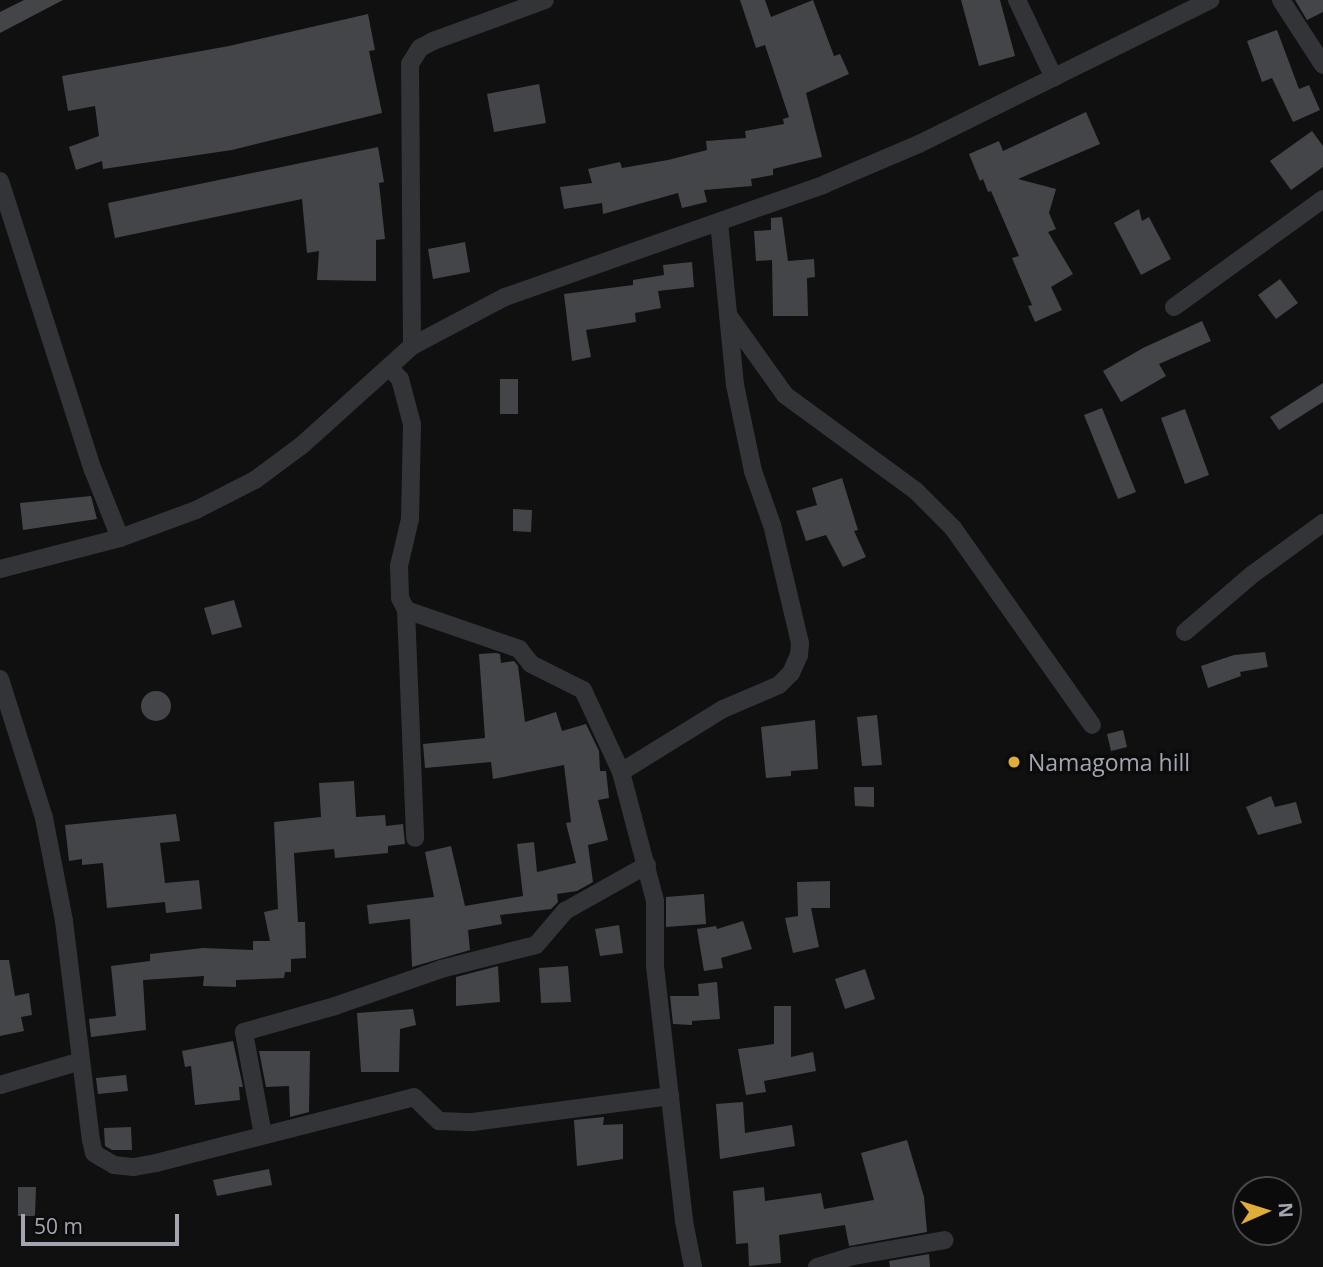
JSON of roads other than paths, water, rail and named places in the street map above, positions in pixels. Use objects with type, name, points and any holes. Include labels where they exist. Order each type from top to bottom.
[{"type":"street","points":[[412,346],[410,64],[420,48],[433,41],[545,0]]},
{"type":"street","points":[[1017,0],[1054,78]]},
{"type":"street","points":[[0,569],[120,538],[196,510],[255,480],[301,446],[412,346],[505,297],[825,184],[919,144],[1210,0]]},
{"type":"street","points":[[1281,0],[1323,65]]},
{"type":"street","points":[[0,181],[93,470],[120,538]]},
{"type":"street","points":[[1174,307],[1323,199]]},
{"type":"street","points":[[621,772],[723,709],[779,685],[791,673],[799,655],[800,643],[772,525],[753,471],[734,385],[719,222]]},
{"type":"street","points":[[728,315],[785,395],[916,491],[953,528],[1092,725]]},
{"type":"street","points":[[390,368],[400,379],[412,424],[410,519],[399,566],[400,598],[406,610],[415,838]]},
{"type":"street","points":[[1185,632],[1253,574],[1323,523]]},
{"type":"street","points":[[406,610],[519,649],[531,664],[583,691],[621,772],[655,901],[655,966],[693,1267]]},
{"type":"street","points":[[0,680],[44,818],[64,920],[94,1153],[114,1165],[134,1167],[414,1097],[439,1121],[473,1122],[670,1096]]},
{"type":"street","points":[[262,1135],[244,1032],[335,1006],[441,969],[536,945],[565,911],[647,865]]},
{"type":"street","points":[[0,1085],[81,1061]]},
{"type":"street","points":[[817,1267],[854,1256],[945,1240]]},
{"type":"place","name":"Namagoma hill","points":[[1014,762]]}]
